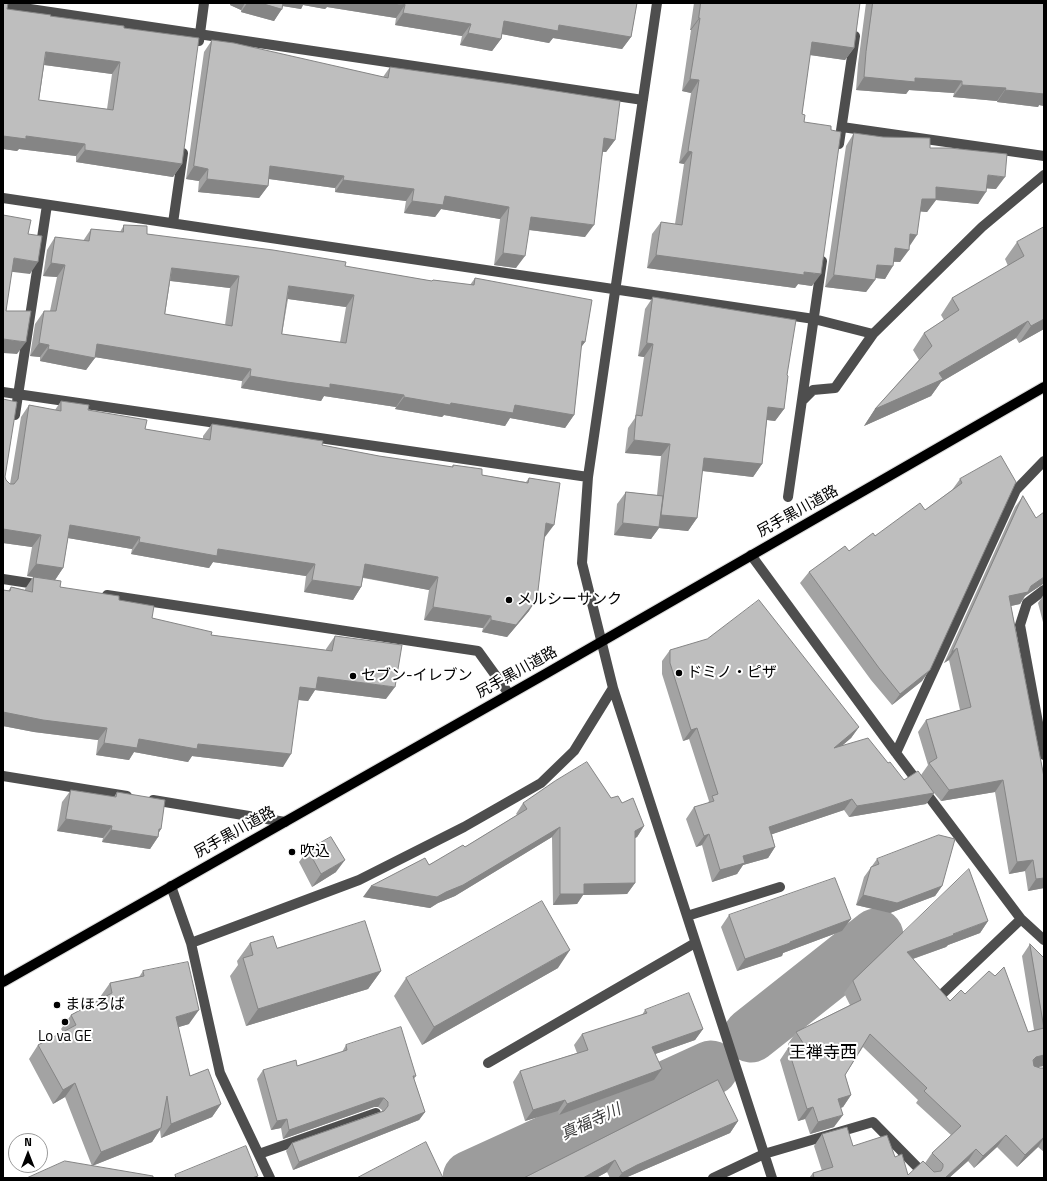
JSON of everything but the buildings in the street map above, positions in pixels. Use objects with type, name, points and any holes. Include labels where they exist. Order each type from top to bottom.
[{"type":"main road","name":"尻手黒川道路","points":[[3,982],[1044,388]]},
{"type":"street","points":[[197,50],[204,3]]},
{"type":"street","points":[[657,3],[588,477],[582,563],[613,688],[772,1178]]},
{"type":"street","points":[[3,6],[643,100]]},
{"type":"street","points":[[838,151],[856,26]]},
{"type":"street","points":[[842,127],[1044,156]]},
{"type":"street","points":[[172,223],[184,144]]},
{"type":"street","points":[[802,401],[813,390],[836,388],[873,334],[982,226],[1044,175]]},
{"type":"street","points":[[3,198],[814,319],[873,334]]},
{"type":"street","points":[[13,424],[48,205]]},
{"type":"street","points":[[788,497],[824,253]]},
{"type":"street","points":[[3,392],[588,477]]},
{"type":"street","points":[[896,753],[1016,490],[1044,461]]},
{"type":"street","points":[[751,555],[896,753],[1021,919],[1044,940]]},
{"type":"street","points":[[3,579],[50,586]]},
{"type":"street","points":[[1044,590],[1027,603],[1020,625],[1044,755]]},
{"type":"street","points":[[96,593],[478,651],[509,694]]},
{"type":"street","points":[[191,943],[359,880],[464,827],[541,784],[574,751],[613,688]]},
{"type":"street","points":[[3,776],[285,822]]},
{"type":"street","points":[[171,886],[191,943],[220,1073],[270,1178]]},
{"type":"street","points":[[687,916],[780,887]]},
{"type":"street","points":[[941,995],[1021,919]]},
{"type":"street","points":[[488,1063],[695,943]]},
{"type":"street","points":[[259,1154],[376,1113]]},
{"type":"street","points":[[713,1178],[764,1154],[873,1122],[928,1178]]},
{"type":"waterway","name":"真福寺川","points":[[751,1035],[876,936]]},
{"type":"waterway","name":"真福寺川","points":[[470,1178],[711,1068]]},
{"type":"place","name":"メルシーサンク","points":[[509,600]]},
{"type":"place","name":"ドミノ・ピザ","points":[[679,673]]},
{"type":"place","name":"セブン-イレブン","points":[[353,676]]},
{"type":"place","name":"吹込","points":[[292,852]]},
{"type":"place","name":"まほろば","points":[[57,1005]]},
{"type":"place","name":"Lo va GE","points":[[65,1022]]},
{"type":"district","name":"王禅寺西","points":[[823,1054]]}]
